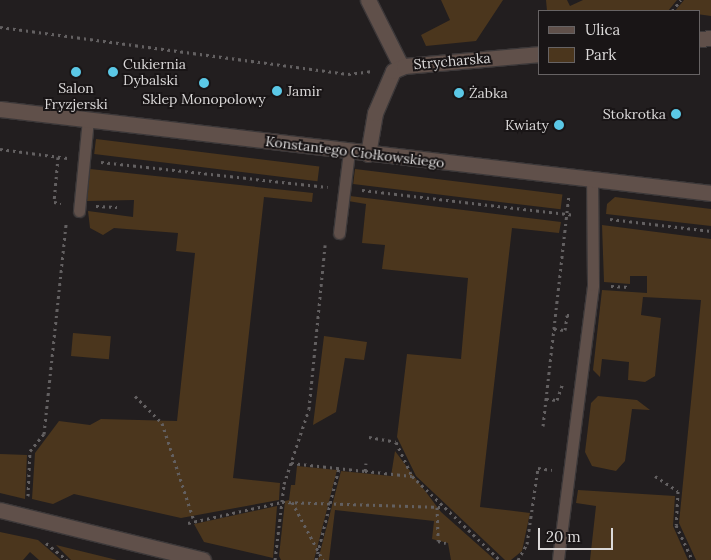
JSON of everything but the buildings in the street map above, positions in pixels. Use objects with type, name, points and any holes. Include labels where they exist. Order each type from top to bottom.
[{"type":"street","points":[[368,0],[401,66]]},
{"type":"street","name":"Strycharska","points":[[388,76],[401,66],[538,54]]},
{"type":"street","points":[[368,154],[388,76]]},
{"type":"street","name":"Konstantego Ciołkowskiego","points":[[0,109],[349,152],[711,193]]},
{"type":"street","points":[[0,510],[203,560]]},
{"type":"lane","points":[[79,211],[88,120]]},
{"type":"lane","points":[[339,233],[349,152]]},
{"type":"lane","points":[[558,559],[593,285],[592,179]]},
{"type":"path","points":[[0,27],[388,76]]},
{"type":"path","points":[[58,157],[54,202],[68,204]]},
{"type":"path","points":[[543,426],[571,177]]},
{"type":"path","points":[[27,504],[30,451],[44,434],[67,214]]},
{"type":"path","points":[[554,329],[565,330],[567,315]]},
{"type":"path","points":[[275,560],[282,502],[291,463],[309,409],[314,361]]},
{"type":"path","points":[[546,399],[557,400],[559,382]]},
{"type":"path","points":[[135,396],[162,423],[193,518]]},
{"type":"path","points":[[369,437],[396,442],[412,476],[500,560]]},
{"type":"path","points":[[291,463],[412,476]]},
{"type":"path","points":[[365,471],[366,463]]},
{"type":"path","points":[[316,560],[339,468]]},
{"type":"path","points":[[518,560],[527,544],[538,468],[570,472]]},
{"type":"path","points":[[654,476],[678,491],[676,524],[692,560]]},
{"type":"path","points":[[188,523],[193,518],[282,502],[442,506]]},
{"type":"path","points":[[292,502],[319,550],[322,560]]},
{"type":"path","points":[[437,507],[438,541],[446,543]]},
{"type":"path","points":[[39,538],[67,560]]},
{"type":"green space","points":[[441,0],[503,0],[476,41],[426,46],[421,35],[450,20]]},
{"type":"green space","points":[[546,0],[567,0],[570,6],[583,0],[677,0],[669,10],[547,10]]},
{"type":"green space","points":[[684,0],[711,0],[711,16],[701,15],[701,10],[676,10]]},
{"type":"green space","points":[[96,139],[319,166],[317,181],[94,154]]},
{"type":"green space","points":[[90,169],[313,193],[312,202],[264,197],[233,478],[280,483],[279,500],[181,518],[74,494],[53,504],[32,499],[35,453],[59,421],[90,425],[101,419],[177,421],[195,253],[176,251],[178,233],[114,228],[103,235],[90,228],[88,211],[133,217],[134,200],[87,201]]},
{"type":"green space","points":[[355,169],[562,194],[561,209],[353,184]]},
{"type":"green space","points":[[350,196],[561,222],[559,233],[512,228],[480,507],[530,513],[522,551],[511,560],[505,560],[416,476],[397,437],[407,354],[461,359],[468,278],[382,269],[385,245],[362,243],[366,204],[348,201]]},
{"type":"green space","points":[[615,197],[711,209],[711,226],[606,214],[607,204]]},
{"type":"green space","points":[[602,225],[711,239],[711,560],[696,560],[679,523],[701,300],[643,297],[641,315],[661,318],[655,376],[645,382],[628,380],[629,362],[602,359],[600,377],[593,370],[602,290],[647,293],[647,276],[630,276],[630,284],[604,282]]},
{"type":"green space","points":[[73,333],[111,336],[109,359],[71,356]]},
{"type":"green space","points":[[324,336],[367,342],[364,360],[345,358],[336,412],[313,425]]},
{"type":"green space","points":[[598,396],[637,400],[650,410],[632,409],[625,461],[616,471],[592,466],[585,452],[591,403]]},
{"type":"green space","points":[[395,451],[441,512],[495,560],[451,560],[448,543],[432,539],[434,521],[335,510],[329,560],[318,560],[341,471],[391,476]]},
{"type":"green space","points":[[0,454],[27,455],[25,499],[0,493]]},
{"type":"green space","points":[[297,466],[337,470],[314,560],[281,560],[279,556],[285,501],[289,500],[291,485],[295,485]]},
{"type":"green space","points":[[578,490],[675,496],[673,526],[688,560],[590,560],[596,506],[576,503]]},
{"type":"green space","points":[[277,506],[273,558],[204,542],[194,524]]},
{"type":"green space","points":[[0,532],[38,540],[61,560],[39,560],[30,552],[23,560],[0,560]]},
{"type":"green space","points":[[56,545],[117,560],[71,560]]},
{"type":"place","name":"Salon Fryzjerski","points":[[76,72]]},
{"type":"place","name":"Cukiernia Dybalski","points":[[113,72]]},
{"type":"place","name":"Sklep Monopolowy","points":[[204,83]]},
{"type":"place","name":"Jamir","points":[[277,91]]},
{"type":"place","name":"Żabka","points":[[459,93]]},
{"type":"place","name":"Stokrotka","points":[[676,114]]},
{"type":"place","name":"Kwiaty","points":[[559,125]]}]
